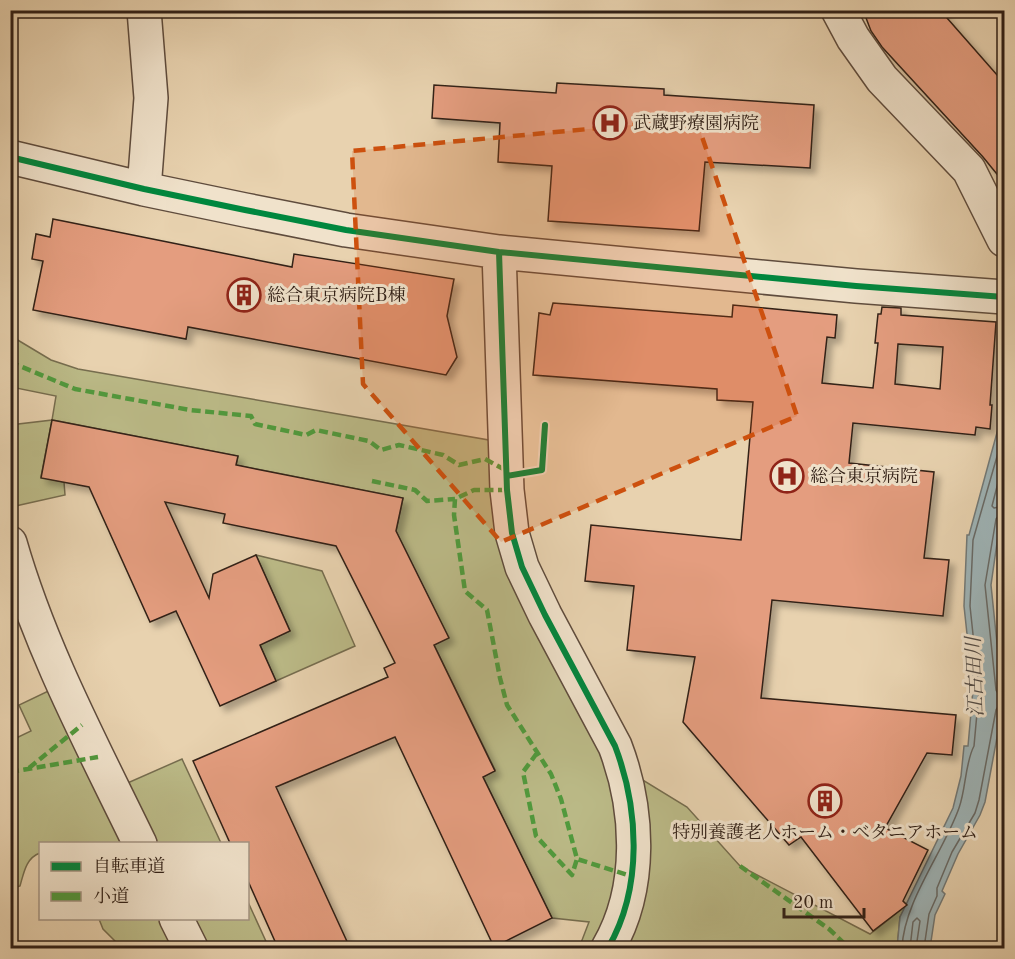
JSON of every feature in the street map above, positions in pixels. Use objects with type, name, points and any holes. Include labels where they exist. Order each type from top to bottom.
[{"type":"street","points":[[144,10],[151,98],[144,189]]},
{"type":"street","points":[[838,10],[853,38],[882,79],[969,170],[1005,240]]},
{"type":"street","points":[[10,157],[144,189],[346,230],[499,252],[868,287],[1005,297]]},
{"type":"street","points":[[499,252],[507,490],[512,533],[522,567],[615,746],[624,768],[633,818],[634,858],[628,897],[608,948]]},
{"type":"street","points":[[10,543],[55,668],[140,842]]},
{"type":"street","points":[[177,920],[191,948]]},
{"type":"highlighted area","points":[[696,119],[797,416],[501,542],[363,384],[352,151]]},
{"type":"shaded area","points":[[11,336],[51,360],[78,369],[506,443],[507,490],[623,768],[687,807],[740,866],[870,934],[907,905],[900,917],[897,948],[579,948],[589,922],[552,918],[483,777],[495,770],[434,645],[448,638],[396,531],[403,498],[236,465],[238,456],[52,420],[56,396],[11,387]]},
{"type":"shaded area","points":[[52,420],[41,477],[64,482],[65,495],[11,507],[10,425]]},
{"type":"shaded area","points":[[256,555],[322,571],[355,646],[276,681],[260,645],[290,631]]},
{"type":"shaded area","points":[[63,684],[114,789],[182,759],[221,842],[39,842],[39,853],[29,862],[20,886],[11,889],[10,741],[31,731],[19,705]]},
{"type":"shaded area","points":[[249,904],[269,948],[122,948],[103,929],[99,920],[249,920]]},
{"type":"water","name":"江古田川","points":[[1004,407],[1004,510],[991,585],[1001,682],[1001,716],[985,802],[942,891],[945,894],[935,915],[930,948],[897,948],[900,917],[953,808],[961,776],[964,746],[968,746],[973,690],[964,606],[967,535],[969,535]]},
{"type":"building","points":[[863,10],[940,10],[1005,84],[1005,184],[882,47],[871,31]]},
{"type":"building","points":[[557,83],[664,89],[664,95],[814,105],[810,168],[705,162],[699,231],[548,221],[552,166],[498,162],[500,123],[432,118],[434,85],[556,93]]},
{"type":"building","name":"総合東京病院B棟","points":[[53,219],[292,267],[294,254],[454,279],[447,316],[457,357],[446,375],[188,327],[186,339],[33,310],[43,261],[32,259],[36,234],[50,237]]},
{"type":"building","points":[[553,303],[732,317],[733,305],[837,315],[835,338],[827,337],[822,383],[873,388],[878,343],[875,343],[878,314],[881,314],[882,307],[901,308],[901,315],[996,322],[990,429],[976,427],[975,435],[853,423],[849,463],[934,472],[924,558],[949,560],[943,616],[772,600],[761,698],[956,715],[952,755],[927,753],[885,828],[928,850],[903,901],[907,905],[873,931],[801,837],[789,845],[683,722],[695,657],[627,650],[634,586],[585,581],[591,525],[741,540],[753,402],[717,400],[717,389],[533,375],[539,313],[550,315]],"holes":[[[898,344],[943,347],[940,389],[895,384]]]},
{"type":"building","points":[[52,420],[238,456],[236,465],[403,498],[396,531],[449,638],[434,645],[495,771],[483,777],[552,918],[494,947],[395,737],[276,787],[350,948],[278,948],[249,883],[249,842],[230,842],[193,761],[388,677],[384,668],[395,663],[336,546],[223,523],[225,514],[165,502],[209,598],[213,574],[256,555],[290,631],[260,645],[276,681],[220,706],[176,611],[150,622],[89,487],[41,478]]},
{"type":"marked path","points":[[10,362],[75,389],[190,410],[251,416],[255,424],[306,435],[316,430],[369,441],[381,450],[399,445],[443,455],[459,465],[485,459],[507,471]]},
{"type":"marked path","points":[[372,481],[415,490],[427,501],[455,499]]},
{"type":"marked path","points":[[507,490],[474,490],[455,499],[454,515],[465,591],[487,610],[507,705],[551,774],[561,799],[577,859],[631,876]]},
{"type":"marked path","points":[[29,768],[82,725]]},
{"type":"marked path","points":[[537,753],[523,772],[536,836],[572,875],[577,859]]},
{"type":"marked path","points":[[10,772],[98,757]]},
{"type":"marked path","points":[[740,866],[829,929],[849,948]]},
{"type":"cycle path","points":[[10,157],[144,189],[346,230],[499,252],[856,286],[1004,297]]},
{"type":"cycle path","points":[[499,252],[507,490],[512,533],[522,567],[545,615],[615,746],[629,796],[633,822],[632,874],[619,925],[608,948]]},
{"type":"cycle path","points":[[507,476],[542,470],[545,425]]},
{"type":"place","name":"武蔵野療園病院","points":[[610,123]]},
{"type":"place","name":"総合東京病院B棟","points":[[244,295]]},
{"type":"place","name":"総合東京病院","points":[[787,476]]},
{"type":"place","name":"特別養護老人ホーム・ベタニアホーム","points":[[825,801]]}]
